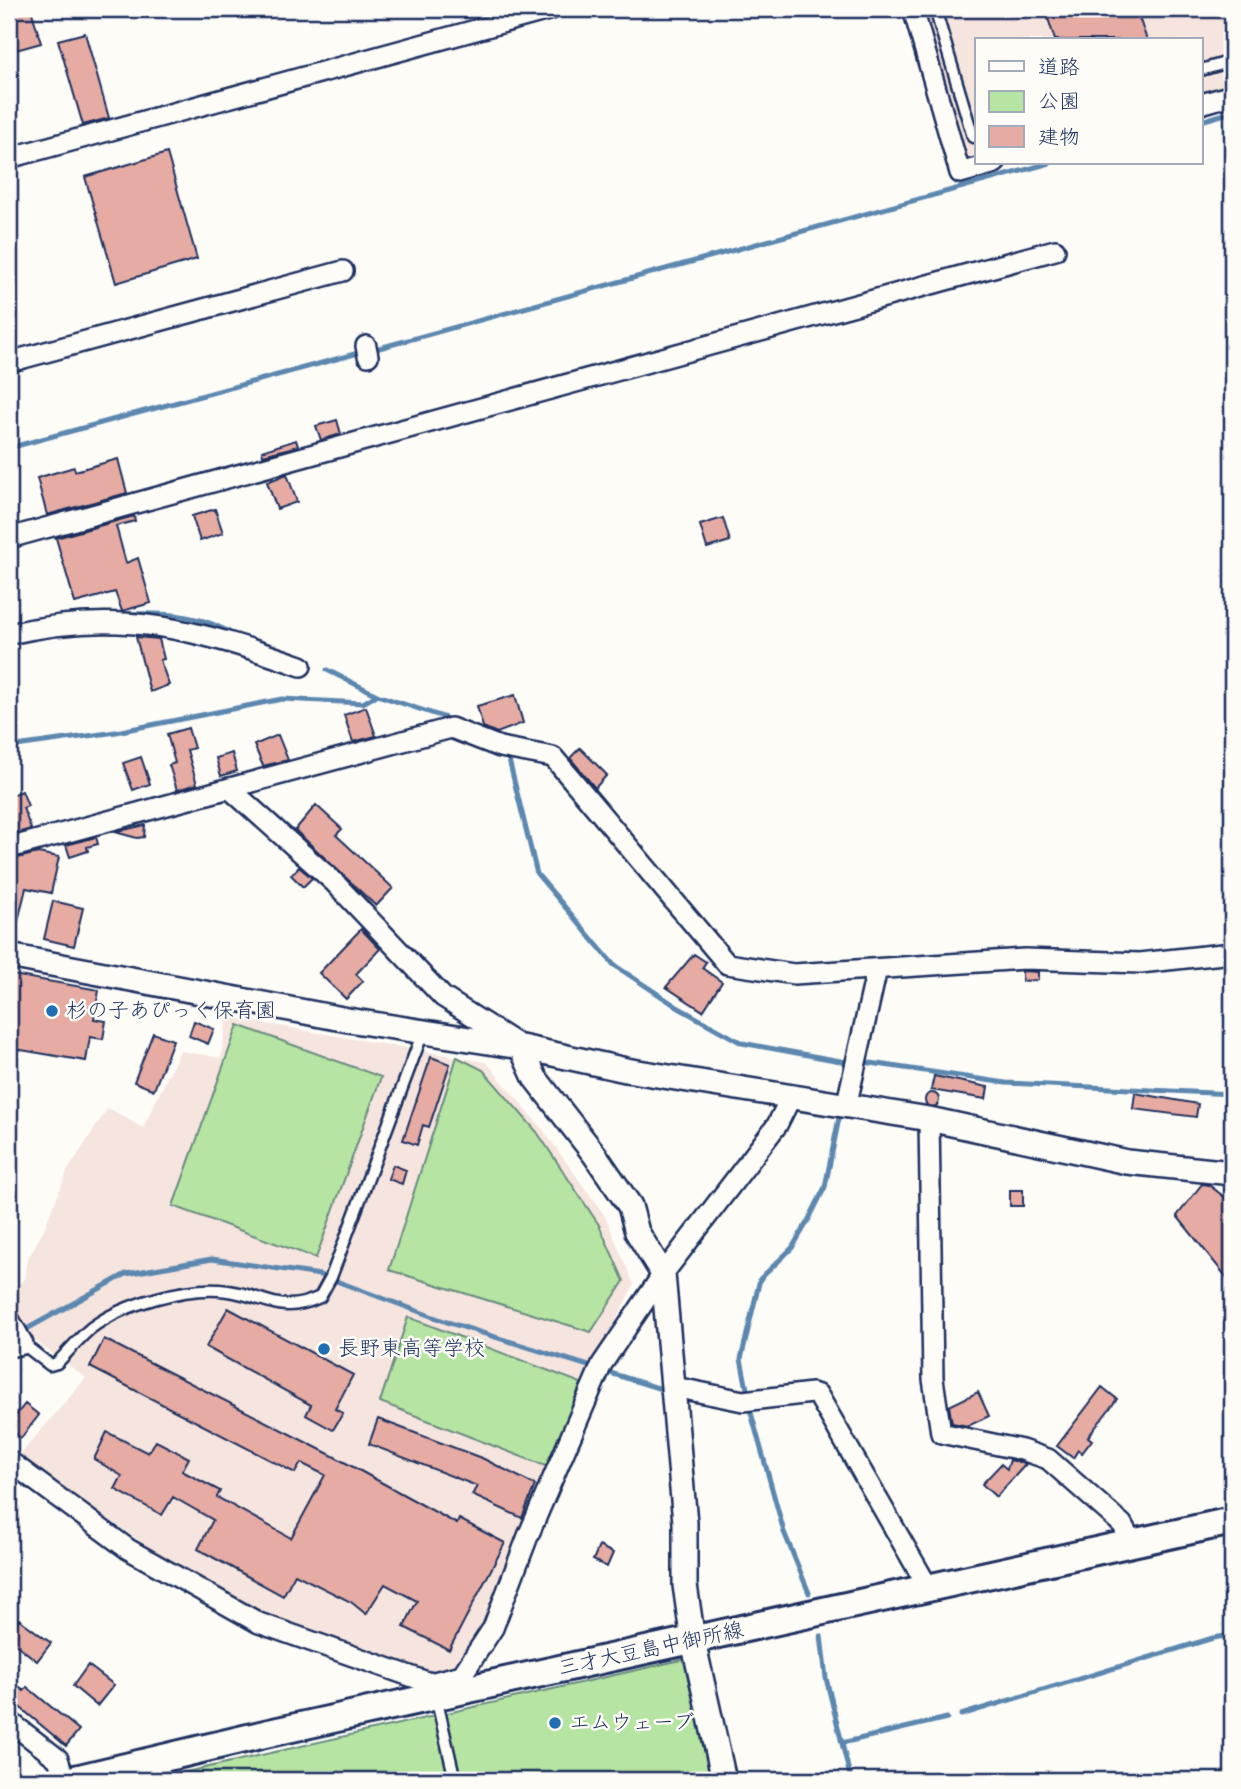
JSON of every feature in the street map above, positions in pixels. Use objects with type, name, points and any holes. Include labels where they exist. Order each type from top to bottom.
[{"type":"main road","name":"三才大豆島中御所線","points":[[68,1780],[433,1690],[693,1641],[1232,1521]]},
{"type":"street","points":[[9,158],[552,9]]},
{"type":"street","points":[[913,9],[960,173],[992,164]]},
{"type":"street","points":[[1202,104],[1232,94]]},
{"type":"street","points":[[9,538],[1055,250]]},
{"type":"street","points":[[9,362],[343,271]]},
{"type":"street","points":[[9,634],[49,625],[145,622],[216,636],[301,666]]},
{"type":"street","points":[[9,848],[451,728],[500,747],[553,757],[727,964],[794,974],[1026,959],[1140,963],[1232,953]]},
{"type":"street","points":[[229,788],[334,882],[443,997],[521,1047],[535,1078],[630,1206],[638,1232],[663,1274],[685,1523],[685,1585],[693,1641],[724,1780]]},
{"type":"street","points":[[9,956],[521,1047],[626,1070],[790,1099],[929,1119],[1127,1162],[1232,1173]]},
{"type":"street","points":[[846,1107],[877,969]]},
{"type":"street","points":[[9,1461],[128,1549],[259,1623],[433,1690],[462,1675],[494,1628],[528,1536],[600,1369],[663,1274],[764,1143],[790,1099]]},
{"type":"street","points":[[929,1119],[933,1379],[942,1433],[1022,1450],[1048,1459],[1122,1524],[1133,1544]]},
{"type":"street","points":[[9,1319],[16,1345]]},
{"type":"street","points":[[674,1387],[743,1401],[812,1393],[818,1395],[929,1589]]},
{"type":"street","points":[[9,1721],[58,1759],[68,1780]]},
{"type":"lane","points":[[935,9],[975,136]]},
{"type":"lane","points":[[1202,70],[1232,61]]},
{"type":"lane","points":[[16,1345],[50,1365],[57,1363],[92,1328],[136,1305],[187,1291],[230,1291],[289,1307],[320,1297],[330,1280],[423,1031]]},
{"type":"lane","points":[[433,1690],[455,1780]]},
{"type":"shaded area","points":[[920,9],[1232,9],[1232,85],[1202,94],[1202,38],[975,38],[975,156],[965,158]]},
{"type":"shaded area","name":"長野東高等学校","points":[[227,1017],[486,1062],[543,1130],[605,1216],[634,1285],[596,1359],[488,1624],[458,1672],[437,1674],[401,1666],[261,1618],[175,1566],[19,1456],[86,1378],[31,1338],[9,1304],[9,1291],[25,1279],[26,1263],[44,1229],[68,1170],[108,1108],[143,1128],[180,1051],[221,1058]]},
{"type":"green space","points":[[238,1025],[381,1077],[316,1258],[173,1206]]},
{"type":"green space","points":[[457,1057],[483,1070],[537,1132],[599,1225],[624,1281],[591,1332],[389,1270]]},
{"type":"green space","points":[[408,1317],[581,1383],[548,1467],[380,1402]]},
{"type":"green space","name":"エムウェーブ","points":[[690,1658],[717,1780],[151,1780]]},
{"type":"building","points":[[9,9],[31,9],[41,43],[9,52]]},
{"type":"building","points":[[1045,9],[1136,9],[1146,38],[1054,38]]},
{"type":"building","points":[[85,33],[109,118],[83,125],[58,40]]},
{"type":"building","points":[[167,153],[197,259],[116,283],[85,177]]},
{"type":"building","points":[[337,420],[341,434],[321,440],[316,426]]},
{"type":"building","points":[[296,440],[298,446],[263,455],[262,451]]},
{"type":"building","points":[[118,459],[127,493],[47,515],[37,478],[74,467],[75,471]]},
{"type":"building","points":[[287,474],[297,502],[277,509],[267,482]]},
{"type":"building","points":[[215,509],[223,533],[200,541],[192,516]]},
{"type":"building","points":[[134,516],[135,521],[116,526],[126,563],[138,558],[151,603],[122,611],[115,592],[75,603],[56,538]]},
{"type":"building","points":[[723,518],[730,541],[707,548],[700,525]]},
{"type":"building","points":[[136,637],[159,639],[164,659],[160,660],[169,685],[150,692]]},
{"type":"building","points":[[515,695],[523,723],[497,733],[483,727],[477,706]]},
{"type":"building","points":[[366,707],[376,736],[353,742],[344,715]]},
{"type":"building","points":[[188,728],[194,748],[187,750],[197,784],[177,790],[169,765],[175,763],[167,734]]},
{"type":"building","points":[[278,735],[288,760],[263,766],[254,745]]},
{"type":"building","points":[[580,748],[607,775],[595,788],[570,758]]},
{"type":"building","points":[[232,753],[237,771],[221,776],[216,758]]},
{"type":"building","points":[[141,757],[150,784],[133,790],[123,763]]},
{"type":"building","points":[[22,791],[28,806],[23,808],[31,829],[11,835],[9,796]]},
{"type":"building","points":[[316,805],[342,829],[336,835],[393,888],[376,906],[295,830]]},
{"type":"building","points":[[145,825],[144,837],[137,838],[115,832]]},
{"type":"building","points":[[96,837],[98,844],[87,847],[88,851],[70,857],[66,845]]},
{"type":"building","points":[[38,853],[59,857],[51,893],[26,888],[14,938],[9,938],[9,860]]},
{"type":"building","points":[[299,867],[312,878],[303,887],[291,875]]},
{"type":"building","points":[[53,901],[83,908],[74,946],[44,939]]},
{"type":"building","points":[[361,929],[380,949],[356,974],[363,981],[346,999],[319,973]]},
{"type":"building","points":[[694,954],[706,962],[702,968],[722,982],[703,1011],[666,987]]},
{"type":"building","points":[[1022,971],[1038,972],[1038,980],[1022,981]]},
{"type":"building","name":"杉の子あぴっく保育園","points":[[13,975],[99,990],[94,1019],[106,1021],[103,1039],[90,1037],[86,1061],[9,1048],[9,1002]]},
{"type":"building","points":[[194,1021],[214,1029],[208,1044],[189,1036]]},
{"type":"building","points":[[153,1033],[173,1040],[154,1090],[134,1082]]},
{"type":"building","points":[[431,1057],[450,1064],[429,1127],[423,1125],[417,1145],[403,1140]]},
{"type":"building","points":[[934,1076],[988,1087],[986,1099],[931,1090]]},
{"type":"building","points":[[932,1093],[937,1095],[937,1105],[932,1107],[927,1105],[925,1100],[927,1095]]},
{"type":"building","points":[[1135,1093],[1198,1104],[1196,1117],[1133,1109]]},
{"type":"building","points":[[393,1165],[406,1170],[402,1184],[388,1179]]},
{"type":"building","points":[[1202,1184],[1209,1185],[1232,1203],[1232,1284],[1177,1216]]},
{"type":"building","points":[[1010,1190],[1023,1190],[1023,1206],[1010,1206]]},
{"type":"building","points":[[228,1308],[353,1375],[335,1409],[343,1413],[333,1430],[306,1415],[311,1405],[206,1347]]},
{"type":"building","points":[[104,1339],[335,1457],[457,1524],[459,1519],[505,1543],[449,1650],[404,1627],[417,1601],[385,1584],[366,1614],[351,1602],[295,1574],[283,1596],[198,1549],[213,1520],[173,1497],[162,1515],[115,1489],[122,1476],[94,1459],[107,1432],[148,1453],[156,1441],[189,1458],[182,1471],[220,1491],[217,1497],[291,1538],[325,1475],[301,1463],[295,1473],[90,1367]]},
{"type":"building","points":[[1102,1387],[1117,1399],[1088,1437],[1092,1440],[1082,1453],[1078,1450],[1073,1458],[1057,1446]]},
{"type":"building","points":[[978,1392],[989,1416],[968,1426],[952,1423],[949,1406]]},
{"type":"building","points":[[25,1404],[39,1415],[21,1438],[9,1429],[9,1424]]},
{"type":"building","points":[[378,1419],[484,1459],[535,1485],[522,1518],[472,1495],[477,1486],[369,1444]]},
{"type":"building","points":[[1010,1460],[1026,1464],[996,1497],[982,1484],[1001,1464],[1007,1469]]},
{"type":"building","points":[[599,1546],[613,1553],[607,1567],[593,1560]]},
{"type":"building","points":[[19,1619],[51,1643],[37,1661],[9,1639],[9,1632]]},
{"type":"building","points":[[88,1665],[114,1685],[97,1706],[73,1686]]},
{"type":"building","points":[[9,1679],[24,1691],[27,1687],[79,1730],[66,1746],[9,1698]]},
{"type":"waterway","points":[[1202,121],[1232,112]]},
{"type":"waterway","points":[[372,350],[1046,164]]},
{"type":"waterway","points":[[9,448],[362,352]]},
{"type":"waterway","points":[[128,614],[157,614],[199,620],[239,638]]},
{"type":"waterway","points":[[327,670],[377,695],[446,718]]},
{"type":"waterway","points":[[9,747],[116,732],[282,699],[363,703],[377,695]]},
{"type":"waterway","points":[[509,760],[537,874],[614,965],[679,1008],[742,1043],[846,1062],[845,1072]]},
{"type":"waterway","points":[[864,1062],[1006,1083],[1232,1094]]},
{"type":"waterway","points":[[747,1389],[741,1359],[760,1279],[792,1248],[825,1187],[840,1113]]},
{"type":"waterway","points":[[25,1330],[126,1274],[212,1259],[320,1275],[447,1322],[595,1368]]},
{"type":"waterway","points":[[604,1371],[658,1388]]},
{"type":"waterway","points":[[750,1409],[784,1532],[809,1593]]},
{"type":"waterway","points":[[961,1715],[1213,1638],[1232,1635]]},
{"type":"waterway","points":[[821,1636],[826,1678],[851,1780]]},
{"type":"waterway","points":[[842,1743],[947,1718]]},
{"type":"place","name":"杉の子あぴっく保育園","points":[[52,1011]]},
{"type":"place","name":"長野東高等学校","points":[[324,1349]]},
{"type":"place","name":"エムウェーブ","points":[[555,1723]]}]
